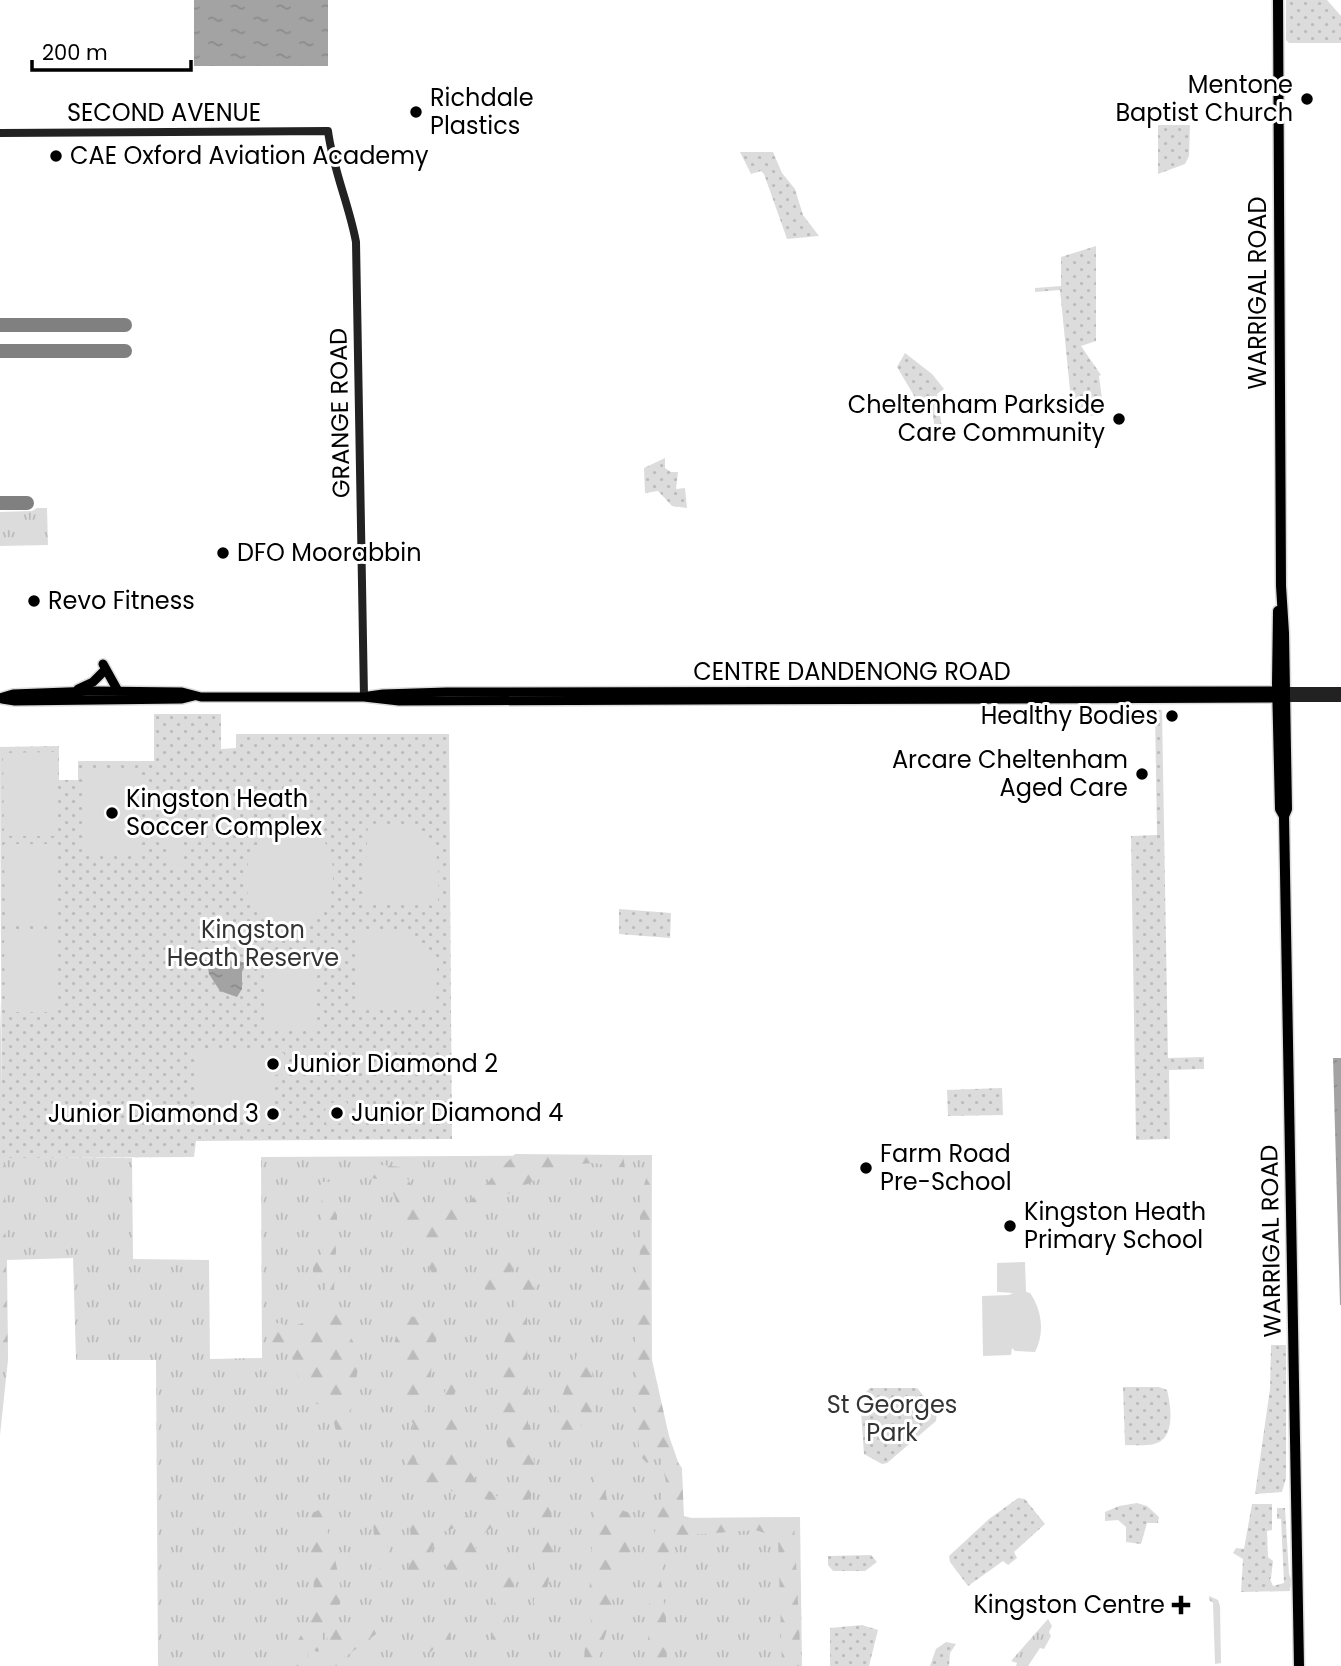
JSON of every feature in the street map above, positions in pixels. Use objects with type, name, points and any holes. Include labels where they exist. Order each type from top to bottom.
[{"type":"highway","name":"WARRIGAL ROAD","points":[[1278,0],[1280,802],[1284,816],[1299,1666]]},
{"type":"main road","name":"SECOND AVENUE","points":[[0,133],[328,131]]},
{"type":"main road","name":"GRANGE ROAD","points":[[328,131],[332,159],[353,222],[356,242],[364,697]]},
{"type":"main road","points":[[70,691],[93,682],[103,668],[118,691]]},
{"type":"main road","name":"CENTRE DANDENONG ROAD","points":[[0,698],[13,694],[70,691],[182,692],[194,696]]},
{"type":"main road","name":"CENTRE DANDENONG ROAD","points":[[1281,695],[1341,691]]},
{"type":"main road","name":"CENTRE DANDENONG ROAD","points":[[0,698],[15,701],[73,701],[182,699],[194,696],[364,697],[447,692],[1281,695],[1341,698]]},
{"type":"green space","points":[[1286,0],[1327,0],[1341,16],[1341,43],[1289,43],[1286,40]]},
{"type":"green space","points":[[1158,125],[1190,125],[1189,156],[1185,164],[1158,174]]},
{"type":"green space","points":[[740,152],[773,152],[782,173],[795,189],[803,215],[819,236],[787,239],[764,174],[761,171],[751,174]]},
{"type":"green space","points":[[1096,246],[1096,341],[1081,346],[1101,375],[1104,414],[1089,416],[1088,406],[1072,410],[1060,290],[1035,292],[1035,288],[1061,286],[1061,257]]},
{"type":"green space","points":[[905,353],[932,374],[944,389],[937,394],[943,435],[935,429],[930,397],[916,399],[897,367]]},
{"type":"green space","points":[[665,458],[665,468],[678,472],[676,489],[685,488],[687,508],[672,506],[658,491],[645,493],[644,468]]},
{"type":"green space","points":[[47,508],[48,545],[0,546],[0,512],[32,511]]},
{"type":"green space","points":[[1155,710],[1162,710],[1168,1058],[1204,1057],[1204,1069],[1169,1070],[1170,1139],[1136,1140],[1131,836],[1157,835]]},
{"type":"green space","name":"Kingston Heath Reserve","points":[[154,714],[221,714],[221,749],[236,748],[236,734],[449,734],[452,1139],[196,1141],[194,1157],[2,1158],[0,747],[59,746],[59,780],[78,780],[78,761],[154,761]]},
{"type":"green space","points":[[55,752],[56,836],[4,836],[3,753]]},
{"type":"green space","name":"Kingston Heath Soccer Complex","points":[[84,769],[141,770],[140,856],[83,855]]},
{"type":"green space","points":[[294,823],[311,829],[323,839],[332,862],[333,882],[328,903],[316,919],[297,927],[285,927],[272,924],[261,917],[252,904],[246,874],[249,860],[266,836],[279,827]]},
{"type":"green space","points":[[368,823],[413,828],[423,833],[430,841],[438,861],[438,906],[364,901]]},
{"type":"green space","points":[[170,838],[182,839],[180,866],[169,865]]},
{"type":"green space","points":[[4,844],[56,844],[57,923],[5,924]]},
{"type":"green space","points":[[619,909],[671,913],[670,938],[619,934]]},
{"type":"green space","points":[[359,930],[400,930],[414,938],[426,950],[437,967],[436,1008],[358,1007]]},
{"type":"green space","points":[[56,932],[57,1012],[5,1012],[4,933]]},
{"type":"green space","points":[[315,949],[316,1028],[267,1029],[266,950]]},
{"type":"green space","points":[[0,999],[8,1360],[0,1360]]},
{"type":"green space","points":[[0,1002],[2,1157],[132,1158],[133,1259],[209,1260],[210,1359],[262,1358],[261,1157],[652,1155],[651,1357],[668,1449],[682,1468],[683,1518],[800,1517],[802,1666],[158,1666],[156,1360],[76,1360],[73,1258],[7,1260],[8,1360],[0,1435]]},
{"type":"green space","points":[[197,1048],[276,1050],[276,1053],[284,1053],[284,1074],[275,1075],[274,1094],[270,1104],[283,1104],[283,1124],[262,1124],[261,1113],[239,1121],[196,1121]]},
{"type":"green space","points":[[303,1052],[323,1052],[323,1074],[303,1075]]},
{"type":"green space","points":[[1002,1088],[1003,1115],[948,1116],[947,1090]]},
{"type":"green space","name":"Junior Diamond 4","points":[[347,1102],[348,1123],[326,1124],[325,1103]]},
{"type":"green space","points":[[515,1154],[623,1155],[625,1168],[594,1163],[565,1165],[496,1200],[442,1250],[435,1278],[403,1221],[389,1181],[365,1177],[364,1163],[400,1167],[428,1211],[463,1208]]},
{"type":"green space","points":[[649,1169],[652,1360],[669,1436],[682,1473],[684,1516],[699,1520],[794,1521],[801,1666],[782,1666],[778,1537],[755,1530],[675,1536],[660,1574],[666,1618],[667,1666],[647,1666],[651,1556],[660,1502],[667,1487],[661,1459],[654,1456],[647,1463],[640,1456],[635,1337],[630,1323],[640,1252],[640,1198]]},
{"type":"green space","points":[[321,1182],[330,1182],[329,1200],[337,1215],[334,1290],[337,1309],[360,1356],[347,1435],[339,1436],[329,1413],[312,1401],[298,1376],[292,1357],[282,1345],[273,1346],[269,1341],[269,1332],[279,1322],[288,1328],[308,1321],[319,1315],[324,1304],[325,1283],[313,1281],[313,1263],[321,1258],[323,1252]]},
{"type":"green space","points":[[507,1254],[518,1260],[506,1281],[498,1305],[482,1303],[485,1293],[484,1278],[498,1256]]},
{"type":"green space","points":[[1025,1262],[1026,1292],[1030,1293],[1034,1300],[1041,1322],[1035,1352],[1015,1351],[1012,1348],[1011,1355],[983,1356],[982,1296],[1013,1293],[997,1292],[997,1263]]},
{"type":"green space","points":[[537,1266],[539,1272],[527,1312],[528,1422],[534,1461],[531,1497],[524,1503],[515,1498],[523,1491],[524,1484],[506,1442],[498,1397],[499,1375],[502,1352],[515,1308],[533,1267]]},
{"type":"green space","points":[[404,1316],[432,1318],[438,1326],[428,1398],[417,1439],[417,1463],[434,1468],[444,1462],[435,1436],[450,1377],[468,1350],[474,1357],[452,1398],[451,1408],[463,1446],[463,1460],[476,1481],[499,1498],[509,1500],[509,1504],[459,1494],[436,1485],[411,1485],[404,1476],[407,1441],[414,1426],[402,1399],[401,1363],[394,1346],[398,1324]]},
{"type":"green space","points":[[1271,1345],[1286,1345],[1286,1478],[1282,1492],[1255,1494],[1270,1389]]},
{"type":"green space","points":[[583,1353],[594,1383],[593,1439],[589,1436],[589,1427],[577,1404],[574,1403],[566,1413],[559,1413],[558,1408],[577,1355]]},
{"type":"green space","points":[[1123,1387],[1159,1387],[1167,1390],[1170,1421],[1166,1436],[1161,1441],[1151,1445],[1125,1445]]},
{"type":"green space","name":"St Georges Park","points":[[870,1388],[917,1388],[937,1412],[936,1421],[887,1463],[882,1464],[864,1454],[860,1398]]},
{"type":"green space","points":[[570,1415],[579,1421],[582,1432],[559,1435],[559,1422]]},
{"type":"green space","points":[[599,1468],[603,1468],[605,1472],[606,1495],[610,1504],[631,1513],[636,1528],[628,1569],[616,1579],[607,1630],[595,1666],[584,1666],[585,1638],[591,1622],[591,1553],[596,1523],[592,1487]]},
{"type":"green space","points":[[550,1490],[553,1505],[549,1527],[554,1550],[547,1590],[541,1600],[539,1628],[534,1631],[529,1624],[538,1580],[534,1564],[539,1542],[539,1522],[546,1494]]},
{"type":"green space","points":[[1018,1498],[1025,1499],[1045,1524],[1014,1552],[1017,1558],[1008,1565],[1003,1561],[968,1586],[950,1562],[949,1556],[989,1519]]},
{"type":"green space","points":[[1137,1503],[1147,1506],[1159,1517],[1158,1523],[1147,1523],[1141,1544],[1126,1542],[1126,1527],[1118,1520],[1105,1521],[1105,1512]]},
{"type":"green space","points":[[1252,1504],[1272,1504],[1272,1530],[1267,1531],[1268,1557],[1273,1561],[1270,1579],[1273,1586],[1284,1583],[1281,1519],[1277,1519],[1277,1508],[1285,1508],[1290,1591],[1241,1592],[1243,1559],[1233,1553],[1236,1548],[1244,1549]]},
{"type":"green space","points":[[319,1510],[336,1562],[340,1585],[341,1599],[336,1622],[339,1633],[343,1639],[373,1626],[376,1634],[344,1658],[342,1666],[323,1666],[330,1657],[327,1636],[323,1629],[322,1644],[318,1652],[310,1649],[299,1666],[283,1666],[311,1618],[314,1582],[308,1543],[312,1513]]},
{"type":"green space","points":[[415,1515],[426,1523],[468,1516],[472,1521],[469,1539],[477,1549],[476,1556],[470,1568],[449,1593],[442,1593],[442,1576],[466,1527],[463,1525],[443,1532],[437,1538],[426,1563],[403,1596],[402,1586],[412,1552],[408,1517]]},
{"type":"green space","points":[[378,1517],[385,1527],[388,1544],[389,1577],[383,1580],[375,1552],[373,1521]]},
{"type":"green space","points":[[477,1519],[500,1520],[504,1524],[493,1526],[478,1539],[475,1535]]},
{"type":"green space","points":[[871,1555],[877,1562],[865,1571],[833,1571],[828,1565],[828,1556]]},
{"type":"green space","points":[[508,1575],[513,1575],[515,1583],[500,1643],[497,1644],[492,1638],[495,1599]]},
{"type":"green space","points":[[1209,1596],[1218,1600],[1220,1606],[1221,1663],[1215,1664],[1213,1603]]},
{"type":"green space","points":[[1048,1619],[1052,1626],[1049,1632],[1051,1636],[1044,1649],[1040,1648],[1028,1666],[1016,1666],[1017,1663],[1011,1661]]},
{"type":"green space","points":[[445,1625],[451,1639],[446,1646],[436,1646],[431,1652],[427,1652],[425,1649],[437,1626]]},
{"type":"green space","points":[[862,1625],[878,1630],[869,1666],[830,1666],[830,1628]]},
{"type":"green space","points":[[946,1642],[956,1644],[950,1653],[949,1666],[930,1666],[936,1649]]},
{"type":"water","points":[[194,0],[328,0],[328,66],[194,66]]},
{"type":"water","points":[[220,955],[226,955],[233,963],[246,963],[242,972],[242,989],[237,997],[220,991],[208,968],[203,965],[205,960],[212,962]]},
{"type":"water","points":[[1333,1058],[1341,1058],[1341,1305],[1340,1305]]},
{"type":"taxiway","points":[[0,325],[125,325]]},
{"type":"taxiway","points":[[0,351],[125,351]]},
{"type":"taxiway","points":[[0,503],[27,503]]},
{"type":"place","name":"Mentone Baptist Church","points":[[1307,99]]},
{"type":"place","name":"Richdale Plastics","points":[[416,112]]},
{"type":"place","name":"CAE Oxford Aviation Academy","points":[[56,156]]},
{"type":"place","name":"Cheltenham Parkside Care Community","points":[[1119,419]]},
{"type":"place","name":"DFO Moorabbin","points":[[223,553]]},
{"type":"place","name":"Revo Fitness","points":[[34,601]]},
{"type":"place","name":"Healthy Bodies","points":[[1172,716]]},
{"type":"place","name":"Arcare Cheltenham Aged Care","points":[[1142,774]]},
{"type":"place","name":"Kingston Heath Soccer Complex","points":[[112,813]]},
{"type":"place","name":"Junior Diamond 2","points":[[273,1064]]},
{"type":"place","name":"Junior Diamond 4","points":[[337,1113]]},
{"type":"place","name":"Junior Diamond 3","points":[[273,1114]]},
{"type":"place","name":"Farm Road Pre-School","points":[[866,1168]]},
{"type":"place","name":"Kingston Heath Primary School","points":[[1010,1226]]},
{"type":"place","name":"Kingston Centre","points":[[1181,1605]]}]
